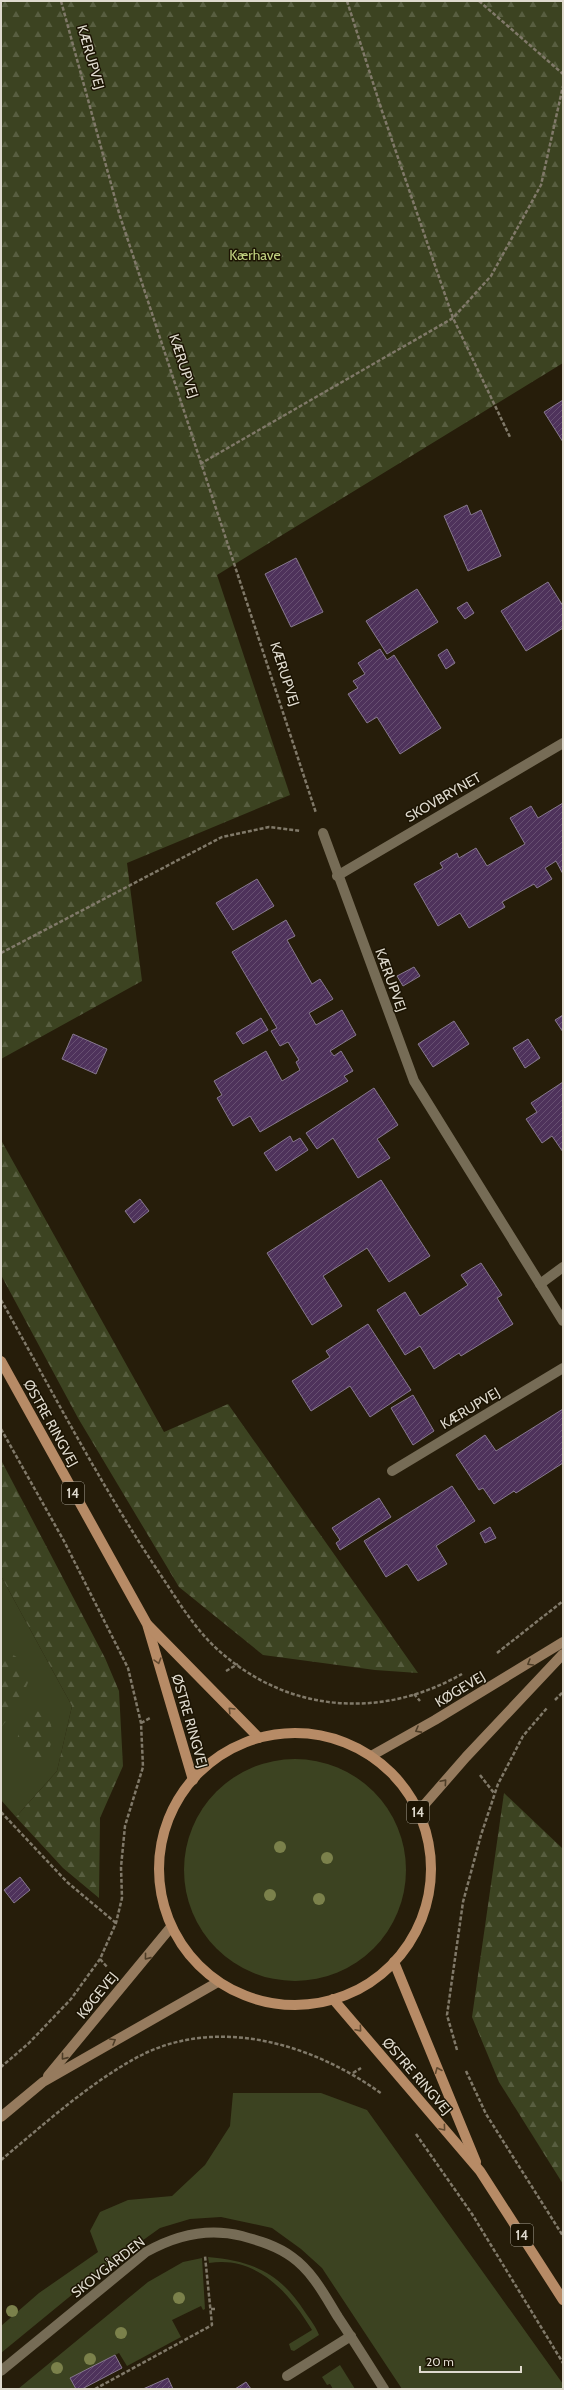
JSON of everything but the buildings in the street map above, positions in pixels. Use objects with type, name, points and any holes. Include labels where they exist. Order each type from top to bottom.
[{"type":"main road","name":"ØSTRE RINGVEJ","points":[[1,1361],[147,1624],[193,1780]]},
{"type":"main road","name":"ØSTRE RINGVEJ","points":[[147,1624],[259,1738]]},
{"type":"main road","name":"14","points":[[292,1734],[325,1737],[341,1741],[371,1756],[394,1776],[418,1812],[424,1827],[431,1858],[429,1891],[420,1922],[410,1941],[394,1962],[366,1985],[333,2000],[294,2006],[274,2004],[254,1999],[218,1982],[191,1957],[171,1926],[160,1889],[160,1850],[171,1813],[193,1780],[216,1759],[237,1747],[259,1738],[292,1734]]},
{"type":"main road","name":"ØSTRE RINGVEJ","points":[[394,1962],[480,2171]]},
{"type":"main road","name":"ØSTRE RINGVEJ","points":[[333,2000],[480,2171],[563,2300]]},
{"type":"street","name":"SKOVBRYNET","points":[[337,876],[563,743]]},
{"type":"street","name":"KÆRUPVEJ","points":[[323,833],[337,876],[414,1081],[563,1321]]},
{"type":"street","points":[[540,1284],[563,1267]]},
{"type":"street","name":"KÆRUPVEJ","points":[[392,1471],[563,1368]]},
{"type":"street","name":"KØGEVEJ","points":[[371,1756],[435,1720],[563,1642]]},
{"type":"street","points":[[418,1812],[466,1757],[563,1654]]},
{"type":"street","name":"KØGEVEJ","points":[[43,2082],[171,1926]]},
{"type":"street","name":"KØGEVEJ","points":[[1,2117],[43,2082],[218,1982]]},
{"type":"street","name":"SKOVGÅRDEN","points":[[1,2371],[146,2252],[166,2241],[205,2232],[234,2234],[257,2240],[276,2247],[293,2258],[313,2278],[384,2389]]},
{"type":"street","points":[[287,2376],[351,2336]]},
{"type":"path","name":"KÆRUPVEJ","points":[[61,1],[119,213],[200,464],[323,833]]},
{"type":"path","points":[[347,1],[382,111],[452,318],[510,437]]},
{"type":"path","points":[[479,1],[563,74]]},
{"type":"path","points":[[200,464],[452,318],[491,276],[541,185],[563,86]]},
{"type":"path","points":[[1,953],[222,837],[269,827],[323,833]]},
{"type":"path","points":[[1,1300],[122,1517],[196,1628],[218,1650],[260,1680],[298,1696],[349,1705],[393,1701],[447,1682],[466,1672]]},
{"type":"path","points":[[1,1429],[64,1541],[128,1668],[141,1723],[144,1767],[125,1826],[121,1867],[122,1898],[116,1923],[100,1959],[71,1999],[29,2043],[1,2067]]},
{"type":"path","points":[[490,1658],[563,1601]]},
{"type":"path","points":[[459,2055],[447,2015],[463,1902],[481,1835],[498,1784],[523,1736],[563,1692]]},
{"type":"path","points":[[1,1812],[67,1882],[116,1923]]},
{"type":"path","points":[[1,2160],[70,2103],[134,2059],[171,2043],[182,2041],[221,2037],[254,2038],[294,2047],[353,2073],[386,2099]]},
{"type":"path","points":[[465,2068],[486,2114],[563,2236]]},
{"type":"path","points":[[411,2128],[472,2214],[563,2363]]},
{"type":"path","points":[[95,2389],[212,2325],[205,2259],[205,2232]]},
{"type":"path","points":[[211,2309],[217,2309]]},
{"type":"green space","name":"Kærhave","points":[[1,1],[563,1],[563,363],[217,575],[290,795],[127,863],[142,981],[1,1059]]},
{"type":"green space","points":[[1,1140],[164,1432],[228,1404],[418,1673],[375,1670],[263,1655],[179,1587],[78,1418],[1,1275]]},
{"type":"green space","points":[[1,1460],[105,1658],[119,1691],[123,1766],[100,1818],[99,1898],[63,1868],[16,1817],[57,1771],[72,1706],[1,1576]]},
{"type":"green space","points":[[1,1576],[72,1706],[57,1771],[16,1817],[1,1800]]},
{"type":"green space","points":[[1,1647],[18,1658],[29,1680],[17,1709],[1,1727]]},
{"type":"green space","points":[[33,1711],[48,1712],[52,1731],[50,1748],[42,1760],[28,1757],[17,1748],[20,1727],[28,1715]]},
{"type":"green space","points":[[284,1759],[306,1759],[327,1763],[338,1767],[357,1777],[374,1791],[388,1808],[398,1827],[404,1848],[406,1870],[404,1892],[398,1913],[388,1932],[374,1949],[357,1963],[327,1977],[306,1981],[284,1981],[263,1977],[242,1968],[224,1956],[209,1941],[197,1923],[188,1902],[184,1881],[184,1859],[188,1838],[197,1817],[209,1799],[224,1784],[242,1772],[263,1763]]},
{"type":"green space","points":[[504,1793],[563,1849],[563,2184],[499,2082],[472,2017]]},
{"type":"green space","points":[[233,2093],[321,2093],[367,2110],[563,2384],[563,2389],[402,2389],[322,2268],[301,2249],[272,2228],[221,2217],[190,2219],[160,2228],[107,2266],[1,2353],[1,2326],[39,2293],[98,2252],[90,2231],[100,2212],[128,2200],[172,2196],[205,2165],[230,2126]]},
{"type":"green space","points":[[208,2257],[239,2262],[264,2271],[286,2288],[296,2299],[313,2323],[319,2335],[294,2351],[291,2350],[289,2344],[312,2330],[293,2303],[270,2280],[257,2271],[242,2265],[226,2262],[209,2263]]},
{"type":"green space","points":[[202,2258],[205,2309],[203,2310],[201,2306],[172,2320],[181,2337],[127,2366],[119,2353],[70,2378],[76,2389],[18,2389],[148,2282],[183,2262]]},
{"type":"green space","points":[[340,2365],[355,2389],[333,2389],[330,2384],[327,2385],[322,2377]]}]
